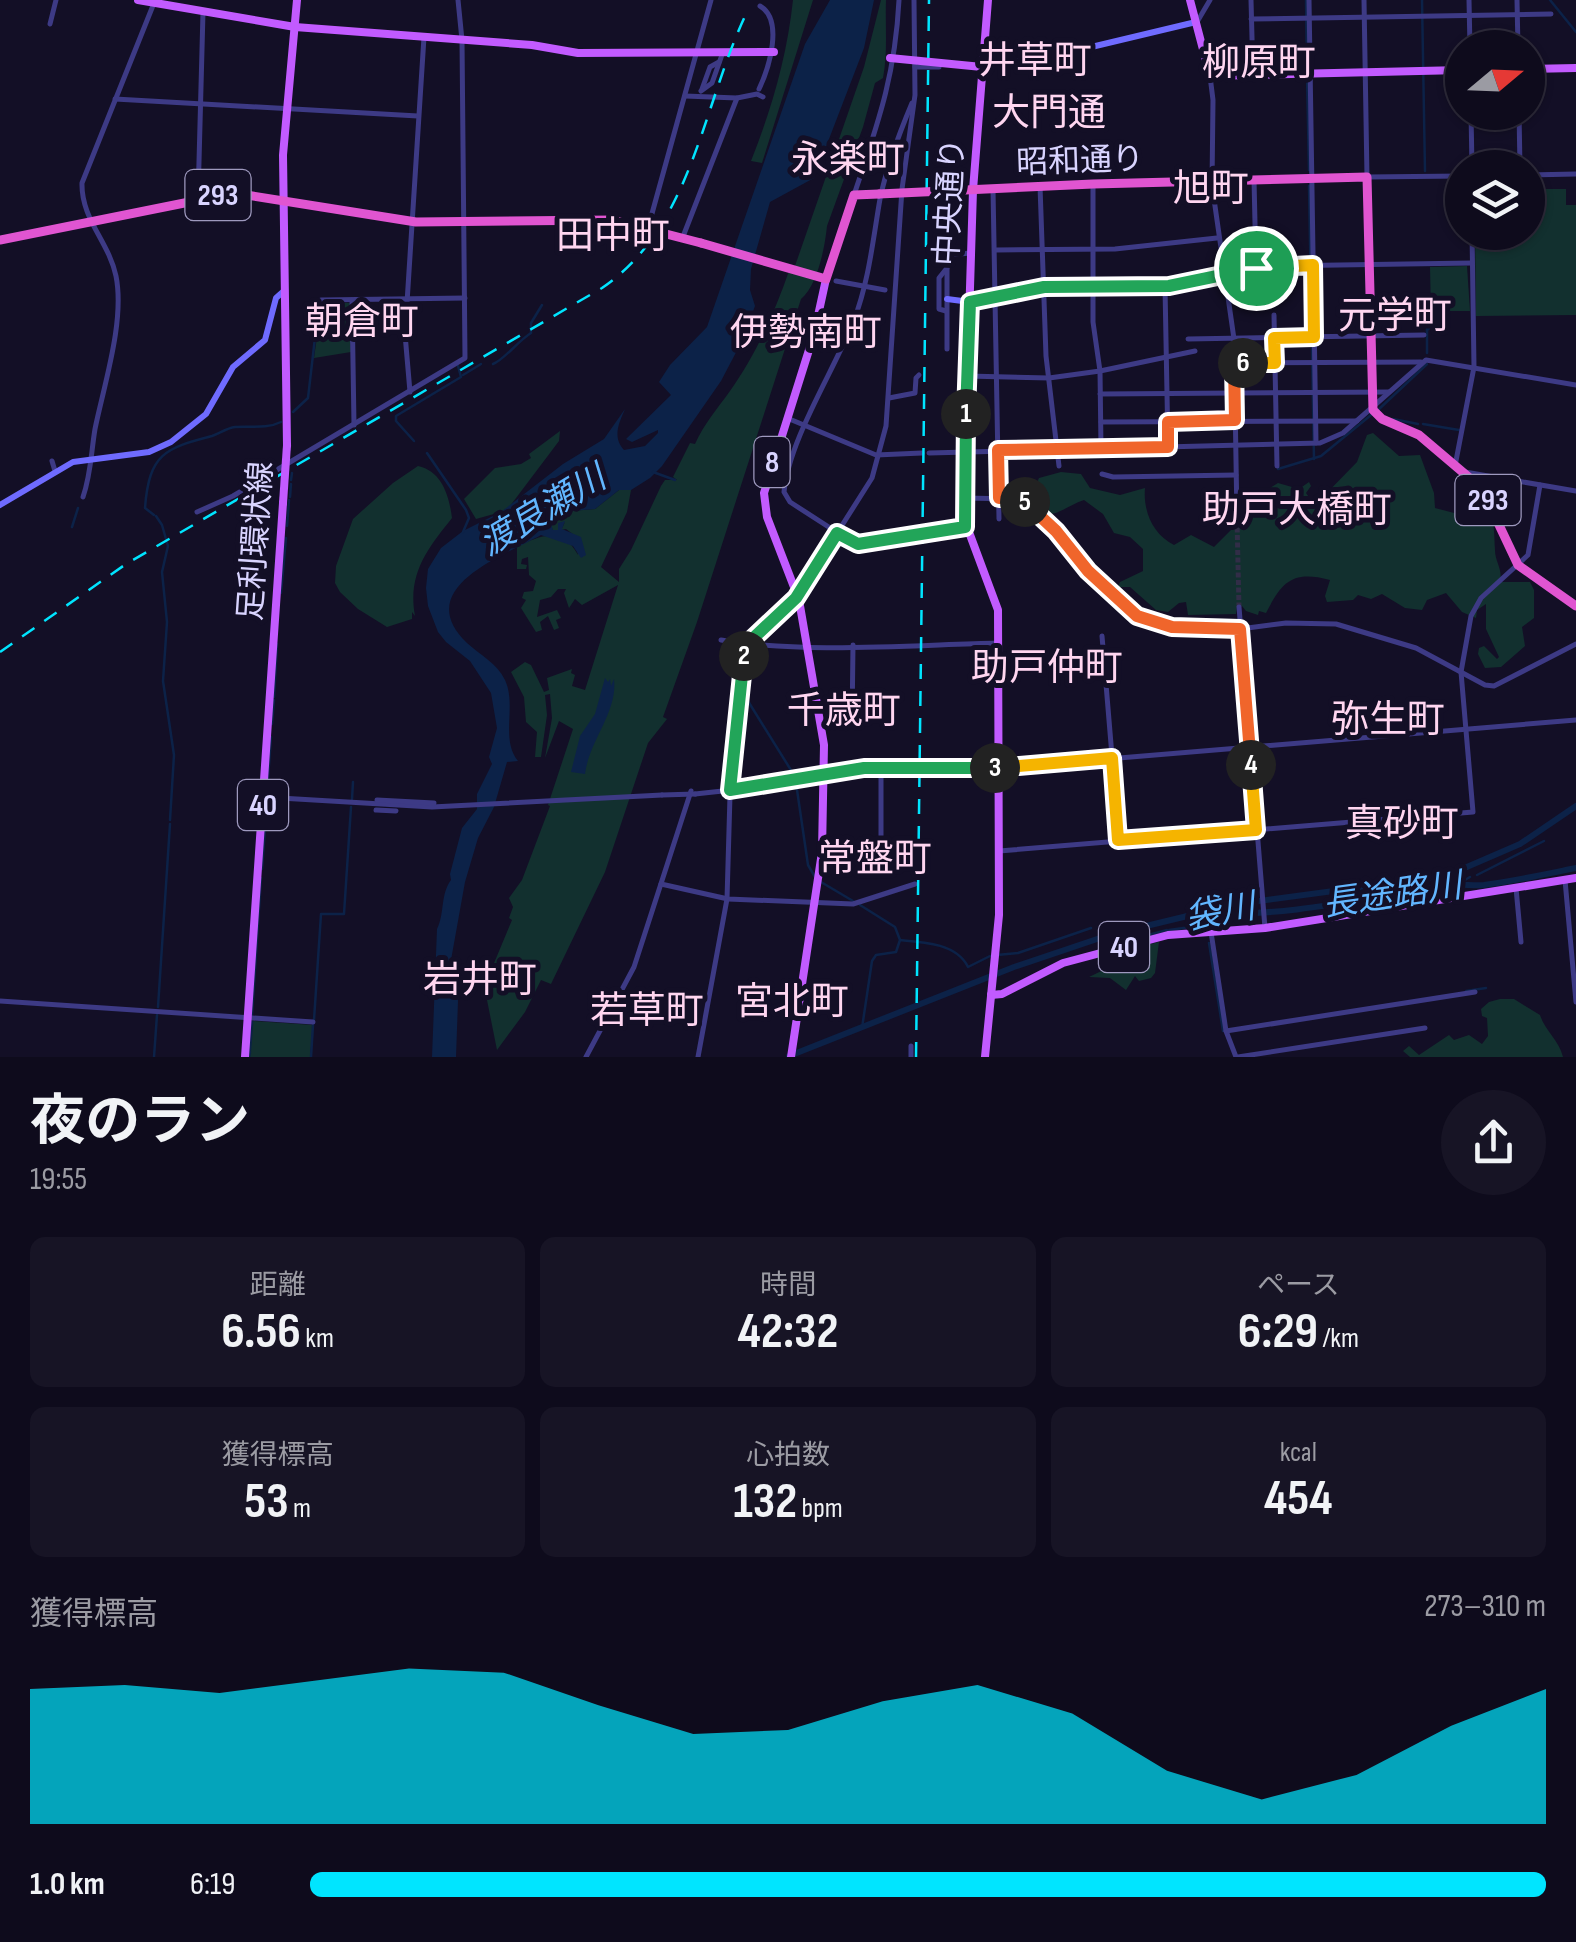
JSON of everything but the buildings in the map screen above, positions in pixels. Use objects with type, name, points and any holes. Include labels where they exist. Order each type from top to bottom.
[{"type":"highway","name":"昭和通り","points":[[854,195],[1367,177]]},
{"type":"highway","points":[[1367,177],[1372,407]]},
{"type":"highway","name":"293","points":[[0,240],[242,192],[411,222],[612,220],[828,279]]},
{"type":"highway","points":[[828,279],[854,195]]},
{"type":"highway","name":"293","points":[[1372,407],[1382,419],[1419,435],[1474,477],[1520,567],[1576,605]]},
{"type":"main road","points":[[138,0],[294,27],[578,54],[697,52],[722,56],[771,52]]},
{"type":"main road","name":"40","points":[[294,27],[297,0]]},
{"type":"main road","name":"中央通り","points":[[988,0],[973,190],[962,450],[965,527],[997,604],[999,915],[991,991]]},
{"type":"main road","points":[[1190,1],[1210,76],[1445,70]]},
{"type":"main road","points":[[892,58],[982,67],[1062,54],[1197,22]]},
{"type":"main road","name":"足利環状線","points":[[246,1057],[287,445],[280,304],[285,290],[287,108],[294,27]]},
{"type":"main road","points":[[1545,69],[1576,68]]},
{"type":"main road","name":"8","points":[[791,1057],[819,879],[822,724],[798,596],[764,506],[768,476],[828,279]]},
{"type":"main road","points":[[947,304],[970,302]]},
{"type":"main road","points":[[0,504],[55,471],[92,458],[158,450],[201,419],[233,367],[266,338],[280,304]]},
{"type":"main road","name":"40","points":[[991,991],[1002,994],[1068,961],[1168,936],[1264,928],[1576,878]]},
{"type":"main road","points":[[984,1057],[991,991]]},
{"type":"street","points":[[50,24],[56,0]]},
{"type":"street","points":[[197,512],[232,496],[464,359],[462,40],[458,0]]},
{"type":"street","points":[[647,232],[711,0]]},
{"type":"street","points":[[854,195],[878,130],[899,0]]},
{"type":"street","points":[[914,0],[914,100],[896,140],[882,190],[856,314],[805,426],[784,492],[790,502],[858,544],[965,527]]},
{"type":"street","points":[[1251,0],[1252,74]]},
{"type":"street","points":[[1309,0],[1316,443]]},
{"type":"street","points":[[1364,0],[1367,177],[1445,176]]},
{"type":"street","points":[[1469,0],[1469,30]]},
{"type":"street","points":[[1517,0],[1517,30]]},
{"type":"street","points":[[1190,1],[1198,7],[1209,1]]},
{"type":"street","points":[[1197,22],[1209,1]]},
{"type":"street","points":[[83,498],[111,360],[117,286],[107,250],[82,203],[83,178],[154,3]]},
{"type":"street","points":[[759,89],[771,52],[773,21],[760,6]]},
{"type":"street","points":[[198,199],[203,12]]},
{"type":"street","points":[[1251,20],[1551,14]]},
{"type":"street","points":[[410,392],[405,334],[424,37]]},
{"type":"street","points":[[701,94],[710,66],[722,56]]},
{"type":"street","points":[[915,63],[939,67]]},
{"type":"street","points":[[1210,76],[1212,180],[1234,339],[1237,520]]},
{"type":"street","points":[[686,96],[763,97]]},
{"type":"street","points":[[684,234],[738,98]]},
{"type":"street","points":[[115,99],[418,116]]},
{"type":"street","points":[[698,1057],[727,898],[734,733],[746,645],[798,596],[870,482],[881,456],[889,398],[910,113]]},
{"type":"street","points":[[1545,174],[1576,174]]},
{"type":"street","points":[[1254,180],[1256,268]]},
{"type":"street","points":[[1093,184],[1093,322],[1100,371],[1101,448]]},
{"type":"street","points":[[1040,186],[1049,378],[1059,466]]},
{"type":"street","points":[[993,189],[998,296],[999,519]]},
{"type":"street","points":[[996,250],[1093,249],[1218,238]]},
{"type":"street","points":[[1459,468],[1474,367],[1472,250]]},
{"type":"street","points":[[947,350],[947,304],[939,278],[946,268],[948,254],[972,254]]},
{"type":"street","points":[[970,302],[1044,287],[1166,287],[1256,268],[1472,262]]},
{"type":"street","points":[[828,279],[896,291]]},
{"type":"street","points":[[1166,287],[1168,447]]},
{"type":"street","points":[[943,289],[939,310],[947,304]]},
{"type":"street","points":[[321,300],[465,298]]},
{"type":"street","points":[[352,300],[354,425]]},
{"type":"street","points":[[1274,315],[1276,466]]},
{"type":"street","points":[[1188,339],[1424,335]]},
{"type":"street","points":[[967,376],[1049,378],[1196,351]]},
{"type":"street","points":[[1234,363],[1432,360],[1576,385]]},
{"type":"street","points":[[787,418],[881,456],[962,450],[1316,443],[1340,436],[1422,362]]},
{"type":"street","points":[[889,398],[916,393],[919,375]]},
{"type":"street","points":[[1100,394],[1389,392]]},
{"type":"street","points":[[1101,422],[1357,421]]},
{"type":"street","points":[[52,460],[55,471]]},
{"type":"street","points":[[1102,474],[1236,475]]},
{"type":"street","points":[[1474,477],[1576,490]]},
{"type":"street","points":[[999,850],[1473,812],[1462,672],[1474,609],[1528,555],[1540,485]]},
{"type":"street","points":[[963,498],[1022,500],[1056,531],[1088,571],[1137,616],[1172,627],[1240,629],[1286,623],[1336,624],[1416,648],[1494,686],[1576,644]]},
{"type":"street","points":[[1239,607],[1264,928]]},
{"type":"street","points":[[1102,636],[1118,840]]},
{"type":"street","points":[[721,640],[746,645],[807,646],[998,643]]},
{"type":"street","points":[[852,724],[853,645]]},
{"type":"street","points":[[377,800],[449,807],[662,796],[881,768],[999,768],[1576,720]]},
{"type":"street","points":[[881,768],[881,854]]},
{"type":"street","points":[[586,1057],[634,967],[693,792]]},
{"type":"street","points":[[264,797],[406,807],[433,805]]},
{"type":"street","points":[[376,810],[396,811]]},
{"type":"street","points":[[1565,880],[1576,1002]]},
{"type":"street","points":[[661,884],[727,898],[857,903],[914,884]]},
{"type":"street","points":[[1516,888],[1521,942]]},
{"type":"street","points":[[1211,932],[1226,1031],[1237,1057],[1425,1028]]},
{"type":"street","points":[[1226,1031],[1474,992]]},
{"type":"street","points":[[0,1000],[313,1022]]},
{"type":"street","points":[[911,1046],[911,1057]]},
{"type":"green space","points":[[793,0],[813,0],[762,163],[751,161],[778,82]]},
{"type":"green space","points":[[881,0],[886,0],[883,78],[875,83],[827,226],[816,275],[801,299],[663,717],[667,719],[648,743],[605,872],[551,984],[541,980],[525,1012],[497,1050],[487,980],[512,920],[509,898],[522,880],[573,729],[559,721],[545,758],[552,718],[550,694],[545,695],[547,715],[541,757],[535,757],[537,732],[526,722],[524,697],[511,672],[525,662],[531,665],[544,692],[549,690],[547,678],[572,669],[572,686],[585,690],[618,585],[582,605],[575,599],[569,608],[566,589],[558,589],[551,597],[540,600],[537,617],[557,610],[561,618],[556,620],[559,628],[554,630],[548,616],[540,622],[542,630],[536,632],[521,608],[526,600],[522,598],[524,592],[533,591],[536,581],[529,575],[528,557],[521,564],[527,565],[526,569],[517,569],[517,546],[543,537],[558,537],[578,555],[574,535],[561,530],[565,522],[559,530],[553,531],[551,525],[515,542],[516,538],[546,513],[595,509],[619,490],[631,490],[627,512],[601,567],[619,582],[619,569],[661,486],[665,480],[677,480],[673,477],[690,443],[695,444],[748,363],[789,271],[795,266],[864,67]]},
{"type":"green space","points":[[1545,189],[1566,189],[1566,205],[1576,205],[1576,315],[1476,316],[1475,250],[1545,250]]},
{"type":"green space","points":[[1467,266],[1470,311],[1431,311],[1430,267]]},
{"type":"green space","points":[[322,302],[350,303],[351,352],[314,358]]},
{"type":"green space","points":[[560,431],[559,441],[510,506],[476,519],[464,499],[495,468],[521,464]]},
{"type":"green space","points":[[1373,433],[1399,456],[1420,455],[1434,493],[1435,508],[1458,514],[1459,498],[1463,495],[1469,497],[1471,506],[1489,509],[1500,582],[1530,582],[1534,590],[1534,618],[1522,627],[1525,646],[1501,667],[1485,668],[1478,654],[1484,646],[1499,657],[1486,629],[1486,604],[1477,610],[1476,618],[1462,612],[1446,593],[1427,600],[1422,610],[1405,608],[1382,594],[1371,599],[1358,595],[1353,600],[1327,602],[1330,580],[1306,577],[1283,586],[1266,613],[1259,611],[1258,615],[1237,606],[1236,614],[1188,615],[1186,602],[1168,612],[1156,610],[1130,587],[1118,587],[1120,582],[1143,571],[1143,549],[1130,537],[1114,533],[1103,514],[1084,500],[1049,514],[1029,500],[1039,478],[1061,472],[1081,474],[1090,488],[1120,495],[1145,488],[1150,521],[1160,535],[1174,545],[1191,535],[1214,547],[1234,527],[1234,521],[1240,520],[1240,507],[1278,483],[1299,489],[1309,482],[1306,493],[1313,503],[1318,502],[1357,462],[1367,435]]},
{"type":"green space","points":[[418,466],[438,478],[449,500],[452,518],[428,550],[417,574],[415,616],[412,612],[412,619],[387,627],[340,592],[335,583],[336,566],[353,519]]},
{"type":"green space","points":[[1159,942],[1151,978],[1139,981],[1135,976],[1126,990],[1110,978],[1089,977],[1120,962],[1118,952]]},
{"type":"green space","points":[[1500,999],[1514,999],[1540,1015],[1563,1057],[1410,1057],[1403,1051],[1409,1046],[1419,1055],[1449,1035],[1454,1040],[1469,1035],[1482,1044],[1488,1036],[1487,1018],[1482,1016],[1481,1009]]},
{"type":"green space","points":[[253,1021],[313,1025],[310,1057],[250,1057]]},
{"type":"water","name":"渡良瀬川","points":[[830,0],[874,0],[864,48],[814,178],[770,202],[751,269],[750,290],[755,306],[721,381],[650,478],[631,490],[619,490],[595,509],[546,513],[516,538],[516,542],[551,525],[558,530],[558,523],[565,521],[562,529],[581,537],[586,555],[581,558],[573,546],[541,535],[469,576],[456,590],[449,606],[452,623],[467,643],[493,664],[505,680],[510,701],[510,743],[518,761],[507,762],[465,882],[451,960],[458,1001],[456,1057],[432,1057],[437,929],[462,828],[477,809],[477,794],[492,764],[489,757],[497,728],[491,693],[470,661],[438,632],[428,606],[428,569],[441,548],[463,531],[501,512],[563,464],[604,439],[625,409],[617,435],[624,450],[645,446],[658,433],[632,442],[626,439],[671,395],[659,382],[707,327],[805,44]]},
{"type":"water","points":[[605,678],[608,682],[610,679],[611,686],[614,679],[608,715],[585,774],[571,772],[580,736],[595,714]]},
{"type":"waterway","points":[[1306,0],[1307,68]]},
{"type":"waterway","points":[[1422,0],[1425,171]]},
{"type":"waterway","points":[[1550,0],[1576,32]]},
{"type":"waterway","points":[[1307,76],[1309,170]]},
{"type":"waterway","points":[[1309,186],[1314,459]]},
{"type":"waterway","points":[[293,412],[308,398],[319,303]]},
{"type":"waterway","points":[[493,364],[531,333],[531,323],[542,305]]},
{"type":"waterway","points":[[1427,314],[1427,353]]},
{"type":"waterway","points":[[1427,330],[1444,316]]},
{"type":"waterway","points":[[463,375],[481,364]]},
{"type":"waterway","points":[[1378,410],[1427,364]]},
{"type":"waterway","points":[[414,441],[396,416],[461,377],[458,366]]},
{"type":"waterway","points":[[1278,469],[1321,456],[1371,415]]},
{"type":"waterway","points":[[1393,419],[1418,424]]},
{"type":"waterway","points":[[154,515],[145,508],[147,490],[163,456],[232,428],[281,422]]},
{"type":"waterway","points":[[1423,424],[1459,430]]},
{"type":"waterway","points":[[427,453],[466,510],[469,518],[463,532]]},
{"type":"waterway","points":[[653,472],[675,480]]},
{"type":"waterway","points":[[291,480],[292,473]]},
{"type":"waterway","points":[[290,497],[291,484]]},
{"type":"waterway","points":[[287,526],[289,500]]},
{"type":"waterway","points":[[72,527],[78,508]]},
{"type":"waterway","points":[[156,516],[168,546],[162,572],[167,622],[163,681],[174,755],[170,820]]},
{"type":"waterway","points":[[281,593],[286,538]]},
{"type":"waterway","points":[[274,697],[277,644]]},
{"type":"waterway","name":"袋川","points":[[743,693],[794,775]]},
{"type":"waterway","points":[[272,724],[274,700]]},
{"type":"waterway","points":[[267,792],[271,737]]},
{"type":"waterway","points":[[352,799],[353,782]]},
{"type":"waterway","name":"袋川","points":[[796,783],[808,865],[815,877]]},
{"type":"waterway","points":[[262,869],[267,802]]},
{"type":"waterway","name":"袋川","points":[[789,1056],[1014,967],[1109,935],[1237,904],[1446,876],[1520,844],[1576,806]]},
{"type":"waterway","points":[[314,1020],[321,914],[344,914],[351,807]]},
{"type":"waterway","points":[[158,1007],[170,824]]},
{"type":"waterway","points":[[1477,875],[1544,841]]},
{"type":"waterway","name":"長途路川","points":[[1214,913],[1304,909],[1576,868]]},
{"type":"waterway","points":[[1458,884],[1470,877]]},
{"type":"waterway","points":[[252,1015],[261,878]]},
{"type":"waterway","name":"袋川","points":[[821,882],[853,901]]},
{"type":"waterway","name":"袋川","points":[[860,905],[895,927],[900,940],[896,952],[876,955],[872,961],[862,1028]]},
{"type":"waterway","points":[[1169,930],[1205,925]]},
{"type":"waterway","points":[[997,955],[1018,953],[1091,928]]},
{"type":"waterway","points":[[1109,935],[1114,944],[1167,930]]},
{"type":"waterway","points":[[900,940],[948,949],[968,967],[990,956]]},
{"type":"waterway","points":[[1209,943],[1223,1031]]},
{"type":"waterway","points":[[1466,991],[1486,988]]},
{"type":"waterway","points":[[154,1057],[157,1015]]},
{"type":"waterway","points":[[250,1050],[252,1022]]},
{"type":"waterway","points":[[311,1057],[313,1025]]},
{"type":"waterway","points":[[249,1057],[250,1052]]},
{"type":"tunnel","points":[[1237,520],[1239,607]]},
{"type":"railway","points":[[916,1057],[929,0]]},
{"type":"railway","points":[[0,652],[126,564],[602,288],[633,262],[657,232],[676,198],[747,12]]},
{"type":"district","name":"井草町","points":[[1035,60]]},
{"type":"district","name":"柳原町","points":[[1259,62]]},
{"type":"district","name":"大門通","points":[[1049,112]]},
{"type":"district","name":"永楽町","points":[[848,159]]},
{"type":"district","name":"旭町","points":[[1211,188]]},
{"type":"district","name":"田中町","points":[[613,235]]},
{"type":"district","name":"元学町","points":[[1395,315]]},
{"type":"district","name":"朝倉町","points":[[362,321]]},
{"type":"district","name":"伊勢南町","points":[[806,332]]},
{"type":"district","name":"助戸大橋町","points":[[1297,509]]},
{"type":"district","name":"助戸仲町","points":[[1047,667]]},
{"type":"district","name":"千歳町","points":[[844,710]]},
{"type":"district","name":"弥生町","points":[[1388,719]]},
{"type":"district","name":"真砂町","points":[[1402,823]]},
{"type":"district","name":"常盤町","points":[[875,858]]},
{"type":"district","name":"岩井町","points":[[480,979]]},
{"type":"district","name":"宮北町","points":[[792,1001]]},
{"type":"district","name":"若草町","points":[[647,1010]]},
{"type":"route","points":[[1313,265],[1314,337],[1274,338],[1275,363],[1234,363],[1235,420],[1168,422],[1168,447],[998,450],[999,498],[1022,500],[1056,531],[1088,571],[1137,616],[1172,627],[1240,629],[1256,830],[1118,840],[1112,758],[999,768],[864,768],[730,790],[746,645],[796,598],[837,533],[858,544],[965,527],[970,302],[1044,287],[1169,286],[1256,268],[1313,265]]}]
